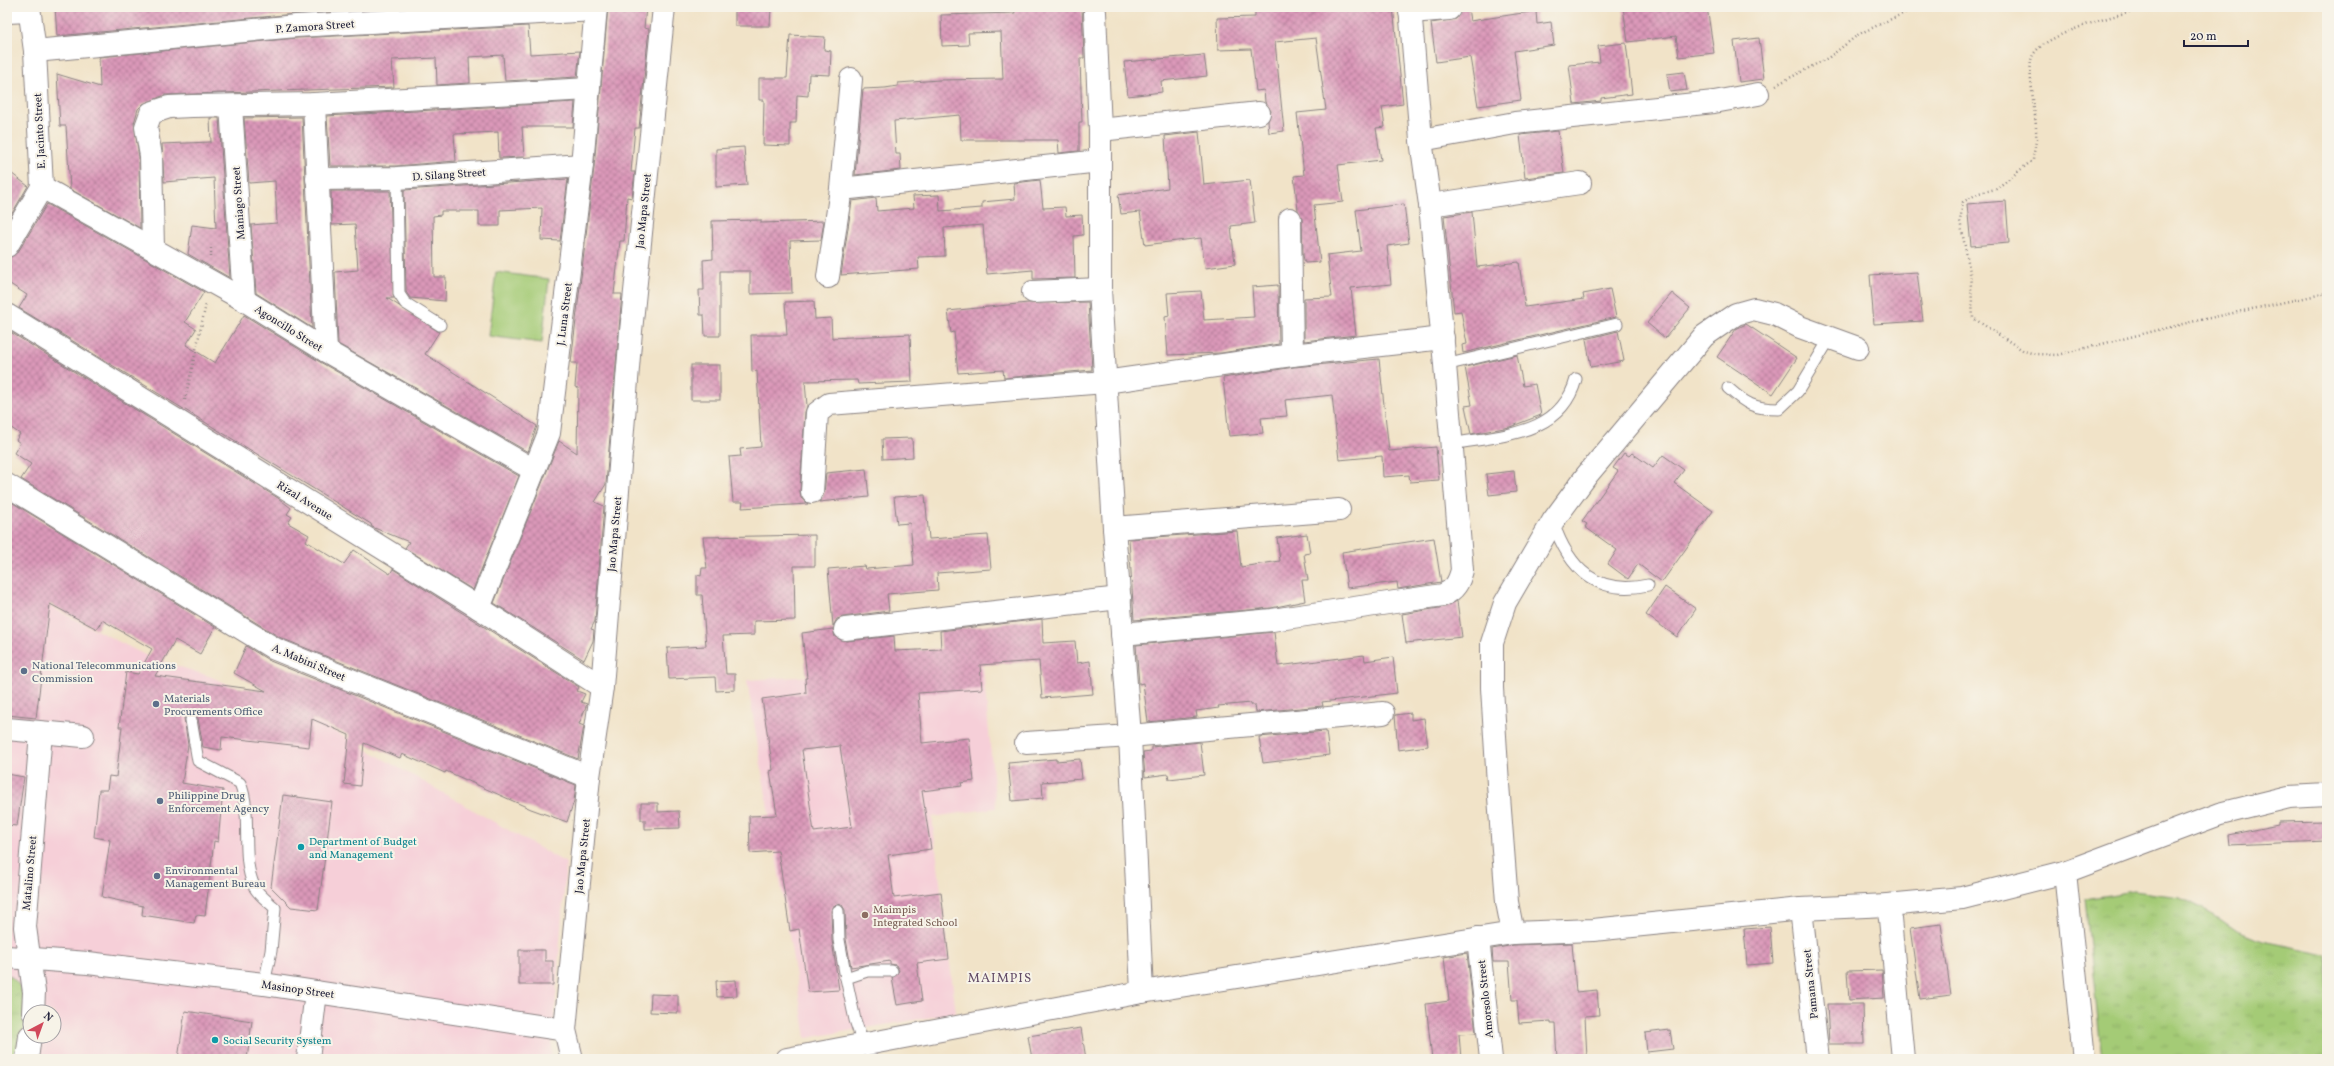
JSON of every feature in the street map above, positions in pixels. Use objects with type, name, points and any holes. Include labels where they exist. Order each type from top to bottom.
[{"type":"street","name":"Jao Mapa Street","points":[[572,1059],[565,1030],[590,777],[602,687],[631,331],[664,7]]},
{"type":"street","points":[[7,12],[28,9]]},
{"type":"street","name":"E. Jacinto Street","points":[[28,9],[35,51],[42,187]]},
{"type":"street","name":"P. Zamora Street","points":[[35,51],[296,26],[596,9]]},
{"type":"street","name":"J. Luna Street","points":[[479,608],[549,433],[582,165],[596,9]]},
{"type":"street","points":[[1122,634],[1272,620],[1450,592],[1459,580],[1462,570],[1443,338],[1430,205],[1421,140],[1410,10],[1449,9]]},
{"type":"street","points":[[1095,12],[1100,130],[1100,289],[1114,528],[1130,736],[1142,992]]},
{"type":"street","points":[[828,277],[841,189],[851,79]]},
{"type":"street","points":[[153,249],[151,156],[146,127],[151,113],[169,107],[314,104],[589,89]]},
{"type":"street","points":[[1421,140],[1515,123],[1714,102],[1758,94]]},
{"type":"street","points":[[314,104],[326,351]]},
{"type":"street","name":"Maniago Street","points":[[231,106],[244,300]]},
{"type":"street","points":[[1100,130],[1259,113]]},
{"type":"street","points":[[841,189],[1100,161]]},
{"type":"street","name":"D. Silang Street","points":[[317,179],[397,178],[582,165]]},
{"type":"street","points":[[1430,205],[1580,183]]},
{"type":"street","points":[[7,246],[42,187]]},
{"type":"street","name":"Agoncillo Street","points":[[42,187],[244,300],[326,351],[534,470]]},
{"type":"street","points":[[1290,219],[1292,355]]},
{"type":"street","points":[[1033,292],[1100,289]]},
{"type":"street","points":[[1513,933],[1507,902],[1498,784],[1492,688],[1492,643],[1506,603],[1553,521],[1587,474],[1704,336],[1736,314],[1754,309],[1774,314],[1800,327],[1858,348]]},
{"type":"street","name":"Rizal Avenue","points":[[7,316],[479,608],[602,687]]},
{"type":"street","points":[[812,492],[817,413],[829,404],[1105,382],[1292,355],[1443,338]]},
{"type":"street","name":"A. Mabini Street","points":[[7,484],[275,649],[590,777]]},
{"type":"street","points":[[1114,528],[1339,510]]},
{"type":"street","points":[[845,628],[1120,598]]},
{"type":"street","points":[[1026,743],[1130,736],[1383,713]]},
{"type":"street","points":[[7,729],[41,734],[83,736]]},
{"type":"street","name":"Matalino Street","points":[[33,1004],[34,992],[25,928],[41,734]]},
{"type":"street","points":[[787,1059],[863,1051],[1142,992],[1513,933],[1593,930],[1801,909],[1887,905],[1962,898],[2065,872],[2220,814],[2289,797],[2327,795]]},
{"type":"street","points":[[2065,872],[2084,1059]]},
{"type":"street","points":[[1887,905],[1890,919],[1903,1059]]},
{"type":"street","name":"Pamana Street","points":[[1801,909],[1818,1059]]},
{"type":"street","name":"Amorsolo Street","points":[[1478,938],[1491,1059]]},
{"type":"street","name":"Masinop Street","points":[[7,957],[30,960],[88,963],[264,984],[565,1030]]},
{"type":"street","points":[[308,1059],[316,992]]},
{"type":"street","points":[[27,1059],[29,1044]]},
{"type":"lane","points":[[397,178],[399,294],[404,303],[440,325]]},
{"type":"lane","points":[[1445,365],[1617,324]]},
{"type":"lane","points":[[1728,388],[1742,400],[1760,409],[1779,409],[1798,391],[1830,338]]},
{"type":"lane","points":[[1452,444],[1528,430],[1541,425],[1557,414],[1573,391],[1576,379]]},
{"type":"lane","points":[[1553,521],[1561,545],[1574,564],[1590,576],[1618,588],[1627,589],[1648,585]]},
{"type":"lane","points":[[191,720],[198,761],[240,783],[246,796],[249,864],[254,888],[275,908],[271,951],[264,984]]},
{"type":"lane","points":[[838,911],[839,940],[855,1020],[863,1051]]},
{"type":"lane","points":[[846,978],[867,971],[892,972]]},
{"type":"path","points":[[1758,94],[1828,58],[1859,34],[1917,7]]},
{"type":"path","points":[[2145,7],[2068,32],[2045,43],[2032,57],[2031,72],[2037,132],[2033,160],[1996,189],[1979,193],[1963,202],[1960,221],[1970,272],[1973,318],[2024,351],[2035,354],[2057,355],[2191,322],[2327,293]]},
{"type":"path","points":[[180,422],[210,281],[212,247]]},
{"type":"shaded area","points":[[7,592],[49,606],[149,657],[209,676],[322,724],[566,863],[551,1059],[7,1059]]},
{"type":"shaded area","name":"Maimpis Integrated School","points":[[983,666],[996,808],[932,817],[956,1013],[806,1038],[747,680]]},
{"type":"green space","points":[[496,272],[549,279],[542,343],[488,336]]},
{"type":"green space","points":[[2134,891],[2180,897],[2215,915],[2241,933],[2268,942],[2327,954],[2327,1059],[2102,1059],[2085,899]]},
{"type":"green space","points":[[7,974],[16,981],[22,991],[25,1004],[22,1004],[22,1044],[20,1059],[7,1059]]},
{"type":"building","points":[[55,7],[418,7],[295,14],[57,36]]},
{"type":"building","points":[[608,7],[646,7],[644,28],[649,29],[639,128],[635,128],[631,172],[635,172],[632,198],[627,197],[624,241],[620,241],[614,294],[622,294],[606,484],[595,502],[604,506],[595,621],[591,629],[594,630],[593,641],[584,660],[494,603],[559,441],[577,453],[578,388],[575,387],[577,363],[571,363],[594,167]]},
{"type":"building","points":[[735,7],[771,8],[770,26],[735,26]]},
{"type":"building","points":[[1014,7],[1082,7],[1084,58],[1080,58],[1082,122],[1079,122],[1079,151],[1059,153],[1058,140],[961,140],[960,115],[894,121],[896,154],[900,154],[901,170],[855,175],[863,89],[898,86],[898,83],[939,80],[1003,79],[1001,32],[968,33],[969,45],[942,46],[941,15],[1015,13]]},
{"type":"building","points":[[1255,7],[1393,7],[1403,104],[1382,107],[1385,127],[1376,128],[1381,160],[1338,165],[1343,202],[1314,205],[1320,262],[1305,263],[1303,256],[1302,219],[1298,210],[1294,176],[1304,175],[1297,113],[1326,110],[1316,38],[1275,42],[1284,131],[1269,133],[1268,121],[1271,111],[1265,102],[1264,90],[1256,91],[1251,49],[1218,50],[1217,18],[1255,17]]},
{"type":"building","points":[[1623,7],[1707,7],[1714,53],[1679,57],[1676,36],[1628,42]]},
{"type":"building","points":[[1468,8],[1470,21],[1536,11],[1537,24],[1551,22],[1554,45],[1514,51],[1521,100],[1478,106],[1470,57],[1436,62],[1431,23],[1456,19],[1461,9]]},
{"type":"building","points":[[528,26],[530,54],[580,51],[577,77],[505,81],[503,55],[469,57],[470,83],[437,85],[436,58],[392,60],[394,87],[165,95],[143,104],[138,109],[134,123],[139,157],[140,228],[70,189],[66,126],[60,126],[57,74],[100,87],[99,57],[297,38]]},
{"type":"building","points":[[790,35],[825,37],[824,50],[831,51],[830,75],[809,74],[808,96],[797,95],[796,123],[790,123],[790,146],[763,145],[764,100],[759,100],[759,78],[787,78]]},
{"type":"building","points":[[1759,38],[1764,79],[1739,82],[1734,41]]},
{"type":"building","points":[[1626,43],[1632,94],[1601,98],[1601,101],[1574,104],[1569,65],[1600,62],[1598,46]]},
{"type":"building","points":[[1204,55],[1207,76],[1161,81],[1162,92],[1128,96],[1124,62]]},
{"type":"building","points":[[1684,72],[1687,90],[1670,92],[1667,74]]},
{"type":"building","points":[[575,102],[573,127],[522,127],[524,157],[499,158],[498,132],[454,134],[456,161],[396,166],[330,166],[327,116]]},
{"type":"building","points":[[302,117],[312,328],[256,293],[251,225],[277,223],[275,181],[249,183],[244,118]]},
{"type":"building","points":[[210,118],[219,118],[230,278],[188,254],[192,225],[216,228],[214,178],[164,182],[162,144],[211,142]]},
{"type":"building","points":[[1558,131],[1564,173],[1525,178],[1520,135]]},
{"type":"building","points":[[1199,132],[1204,185],[1250,180],[1255,223],[1231,226],[1235,264],[1205,268],[1201,238],[1145,245],[1140,212],[1121,214],[1118,195],[1168,188],[1165,136]]},
{"type":"building","points":[[744,147],[747,185],[716,187],[716,149]]},
{"type":"building","points":[[7,170],[28,186],[7,222]]},
{"type":"building","points":[[568,179],[560,241],[541,240],[542,208],[500,210],[500,226],[479,226],[479,211],[441,211],[441,215],[433,216],[434,277],[446,277],[445,301],[410,298],[406,292],[404,190]]},
{"type":"building","points":[[1040,180],[1043,208],[1065,207],[1066,216],[1082,215],[1083,235],[1074,236],[1075,278],[1033,279],[1033,270],[987,274],[983,225],[944,228],[945,256],[918,257],[919,269],[841,275],[852,201],[876,198],[877,211],[914,208],[913,196],[939,195],[940,211],[982,208],[982,202],[1015,199],[1014,183]]},
{"type":"building","points":[[331,191],[390,191],[394,298],[387,298],[439,332],[425,354],[537,426],[528,452],[338,344],[335,272],[358,270],[355,224],[332,225]]},
{"type":"building","points":[[2006,201],[2009,243],[1971,246],[1967,204]]},
{"type":"building","points":[[47,204],[204,292],[185,322],[196,329],[186,345],[215,363],[244,315],[320,362],[519,476],[473,590],[405,548],[409,542],[372,527],[371,524],[19,308],[27,295],[7,282],[7,258],[18,252]]},
{"type":"building","points":[[1404,204],[1409,243],[1387,246],[1391,284],[1351,288],[1356,335],[1304,341],[1304,298],[1332,297],[1327,255],[1361,251],[1356,210]]},
{"type":"building","points":[[1472,212],[1477,267],[1519,262],[1525,307],[1584,299],[1583,294],[1610,289],[1616,317],[1463,353],[1462,345],[1467,344],[1461,311],[1454,312],[1444,216]]},
{"type":"building","points":[[761,220],[761,223],[824,221],[821,240],[790,241],[792,293],[750,294],[750,271],[720,271],[720,336],[705,336],[704,315],[700,315],[699,290],[704,290],[703,260],[713,259],[712,221]]},
{"type":"building","points":[[1917,272],[1923,321],[1874,324],[1870,275]]},
{"type":"building","points":[[1278,285],[1279,344],[1221,353],[1168,355],[1165,317],[1169,316],[1167,293],[1201,291],[1204,320],[1254,317],[1252,287]]},
{"type":"building","points":[[1672,293],[1690,308],[1665,338],[1647,323]]},
{"type":"building","points":[[814,301],[815,319],[831,318],[832,338],[910,334],[912,382],[858,384],[857,380],[805,381],[807,406],[805,412],[800,491],[801,498],[808,504],[742,508],[743,502],[733,502],[729,457],[741,456],[740,449],[761,447],[757,371],[752,372],[751,335],[787,335],[785,302]]},
{"type":"building","points":[[1088,302],[1092,370],[1004,378],[1003,370],[958,373],[954,332],[951,333],[948,311],[1028,303]]},
{"type":"building","points":[[1746,324],[1797,358],[1773,394],[1717,357],[1736,329]]},
{"type":"building","points":[[7,330],[278,498],[291,508],[287,514],[292,517],[288,523],[309,535],[306,541],[344,564],[354,550],[390,574],[393,569],[579,687],[577,691],[585,694],[581,702],[587,704],[579,724],[584,726],[578,759],[281,638],[21,479],[31,464],[14,453],[20,443],[16,440],[20,434],[7,425]]},
{"type":"building","points":[[1618,331],[1624,361],[1591,367],[1586,339]]},
{"type":"building","points":[[1517,355],[1523,386],[1535,384],[1541,415],[1510,427],[1471,434],[1465,406],[1472,405],[1465,367]]},
{"type":"building","points":[[1379,359],[1389,451],[1436,447],[1439,480],[1410,482],[1409,475],[1383,477],[1382,456],[1339,460],[1332,395],[1285,400],[1287,416],[1261,418],[1263,433],[1229,436],[1223,378],[1294,367]]},
{"type":"building","points":[[691,365],[720,365],[720,400],[691,400]]},
{"type":"building","points":[[912,438],[913,457],[883,459],[882,439]]},
{"type":"building","points":[[1624,453],[1629,456],[1632,453],[1653,468],[1663,455],[1684,470],[1674,483],[1713,511],[1662,582],[1638,564],[1628,579],[1608,564],[1617,550],[1585,527],[1587,524],[1582,521],[1618,471],[1613,468]]},
{"type":"building","points":[[866,469],[869,497],[819,502],[824,493],[826,473]]},
{"type":"building","points":[[1514,471],[1516,492],[1489,495],[1486,474]]},
{"type":"building","points":[[925,495],[929,539],[988,535],[991,569],[937,573],[938,590],[887,594],[889,611],[843,617],[837,619],[833,626],[828,569],[865,566],[866,569],[914,565],[910,523],[897,524],[894,497]]},
{"type":"building","points":[[8,500],[215,627],[200,654],[175,640],[155,676],[266,691],[234,673],[246,646],[270,661],[576,785],[574,801],[567,822],[531,809],[446,771],[445,773],[402,754],[400,758],[364,743],[360,786],[344,784],[349,735],[312,719],[309,747],[222,737],[221,750],[203,747],[198,718],[190,713],[184,718],[188,745],[182,783],[223,790],[218,842],[214,841],[205,916],[196,915],[194,923],[142,915],[143,906],[102,897],[110,840],[94,837],[99,790],[107,790],[109,776],[116,777],[122,727],[119,727],[126,672],[138,674],[152,649],[102,620],[97,629],[50,604],[36,718],[7,715]]},
{"type":"building","points":[[1237,531],[1241,567],[1280,561],[1277,538],[1307,534],[1310,553],[1304,554],[1308,580],[1302,580],[1305,601],[1271,608],[1134,620],[1129,539]]},
{"type":"building","points":[[815,535],[815,566],[794,566],[795,620],[754,621],[754,635],[723,636],[726,674],[735,674],[735,690],[716,691],[715,677],[669,679],[667,648],[706,646],[702,595],[697,595],[697,575],[701,576],[702,568],[707,568],[703,537]]},
{"type":"building","points":[[1434,538],[1441,582],[1398,589],[1397,582],[1347,588],[1342,552]]},
{"type":"building","points":[[1665,587],[1696,609],[1677,637],[1646,615]]},
{"type":"building","points":[[1457,601],[1462,637],[1406,643],[1402,614],[1445,607]]},
{"type":"building","name":"Maimpis Integrated School","points":[[1042,619],[1043,643],[1075,641],[1077,663],[1090,661],[1093,694],[1042,698],[1039,661],[980,665],[982,689],[918,693],[922,743],[969,738],[974,781],[961,783],[962,786],[922,791],[931,849],[888,855],[894,898],[941,892],[949,959],[917,963],[922,1001],[897,1005],[892,978],[899,971],[896,965],[890,964],[890,961],[851,967],[846,939],[845,910],[842,905],[837,904],[832,907],[831,911],[832,940],[839,990],[808,992],[799,929],[790,931],[778,851],[750,853],[749,816],[777,815],[770,771],[773,770],[762,699],[806,693],[805,678],[807,678],[802,633],[833,629],[835,637],[846,641],[894,636],[895,651],[941,649],[940,631]],"holes":[[[840,746],[852,827],[814,832],[802,750]]]},
{"type":"building","points":[[1274,632],[1278,666],[1364,655],[1365,661],[1393,657],[1397,693],[1322,702],[1323,706],[1256,712],[1255,705],[1251,705],[1251,703],[1218,706],[1219,708],[1196,711],[1197,717],[1148,722],[1143,683],[1139,684],[1136,645]]},
{"type":"building","points":[[1411,713],[1411,720],[1424,718],[1428,746],[1398,750],[1395,715]]},
{"type":"building","points":[[1326,731],[1329,755],[1263,763],[1259,737]]},
{"type":"building","points":[[1200,742],[1204,775],[1169,779],[1168,774],[1145,777],[1143,752],[1151,751],[1151,747]]},
{"type":"building","points":[[1056,759],[1056,761],[1080,759],[1082,779],[1042,782],[1043,798],[1012,801],[1008,763]]},
{"type":"building","points":[[7,774],[24,777],[17,826],[7,825]]},
{"type":"building","name":"Department of Budget and Management","points":[[283,795],[332,802],[318,910],[291,907],[271,887]]},
{"type":"building","points":[[641,803],[658,803],[658,812],[679,811],[680,828],[645,829],[645,820],[641,820]]},
{"type":"building","points":[[2325,821],[2327,841],[2229,845],[2228,835],[2278,825],[2278,822]]},
{"type":"building","points":[[1941,924],[1951,995],[1920,999],[1910,928]]},
{"type":"building","points":[[1770,927],[1773,963],[1747,965],[1744,929]]},
{"type":"building","points":[[1572,943],[1576,992],[1597,990],[1599,1015],[1585,1016],[1587,1059],[1557,1059],[1555,1023],[1551,1023],[1551,1021],[1519,1023],[1517,1000],[1512,1000],[1509,962],[1493,962],[1492,949],[1514,945]]},
{"type":"building","points":[[519,950],[545,950],[545,961],[553,961],[553,985],[519,985]]},
{"type":"building","points":[[1467,953],[1476,1033],[1459,1034],[1461,1059],[1432,1059],[1426,1004],[1449,1001],[1444,957]]},
{"type":"building","points":[[1882,970],[1884,998],[1849,1000],[1847,971]]},
{"type":"building","points":[[736,980],[737,996],[717,997],[716,981]]},
{"type":"building","points":[[651,994],[678,995],[678,1013],[650,1012]]},
{"type":"building","points":[[1827,1004],[1863,1004],[1864,1044],[1829,1044]]},
{"type":"building","name":"Social Security System","points":[[185,1011],[252,1021],[247,1059],[178,1059]]},
{"type":"building","points":[[1081,1028],[1086,1059],[1032,1059],[1028,1036]]},
{"type":"building","points":[[1670,1030],[1673,1049],[1647,1052],[1645,1033]]},
{"type":"place","name":"National Telecommunications Commission","points":[[24,671]]},
{"type":"place","name":"Materials Procurements Office","points":[[156,704]]},
{"type":"place","name":"Philippine Drug Enforcement Agency","points":[[160,801]]},
{"type":"place","name":"Department of Budget and Management","points":[[301,847]]},
{"type":"place","name":"Environmental Management Bureau","points":[[157,876]]},
{"type":"place","name":"Maimpis Integrated School","points":[[865,915]]},
{"type":"place","name":"Social Security System","points":[[215,1040]]},
{"type":"district","name":"MAIMPIS","points":[[1000,977]]}]
